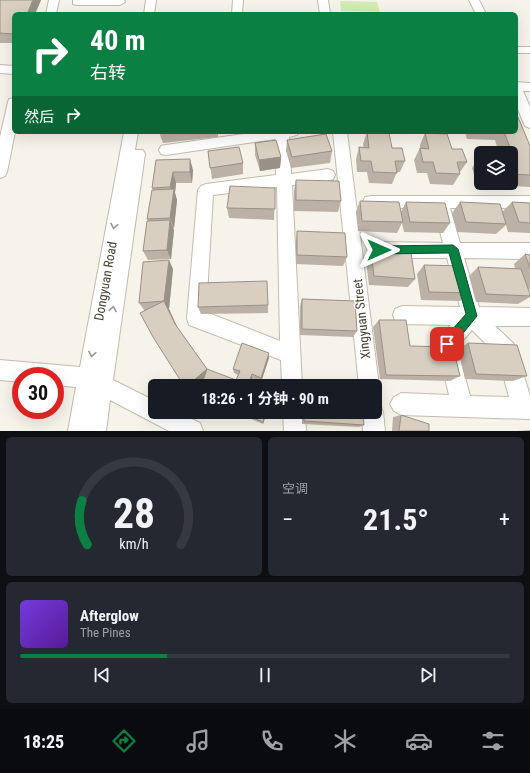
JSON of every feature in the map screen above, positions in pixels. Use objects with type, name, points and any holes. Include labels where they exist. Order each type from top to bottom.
[{"type":"street","points":[[51,12],[54,0]]},
{"type":"street","points":[[78,0],[77,2],[120,1],[117,12]]},
{"type":"street","points":[[149,12],[151,0]]},
{"type":"street","points":[[157,12],[159,0]]},
{"type":"street","points":[[237,12],[238,0]]},
{"type":"street","points":[[323,0],[325,12]]},
{"type":"street","points":[[474,0],[480,12]]},
{"type":"street","points":[[518,50],[530,50]]},
{"type":"street","points":[[0,62],[12,62]]},
{"type":"street","points":[[0,69],[12,70]]},
{"type":"street","points":[[518,77],[530,78]]},
{"type":"street","points":[[518,86],[530,87]]},
{"type":"street","points":[[518,94],[530,123]]},
{"type":"street","points":[[0,100],[12,102]]},
{"type":"street","points":[[0,172],[12,112]]},
{"type":"street","name":"Dongyuan Road","points":[[95,431],[95,381],[131,134]]},
{"type":"street","name":"Dongyuan Road","points":[[79,431],[95,381],[141,134]]},
{"type":"street","points":[[166,150],[222,137],[271,134]]},
{"type":"street","points":[[287,134],[284,180],[292,379]]},
{"type":"street","name":"Xingyuan Street","points":[[340,134],[368,379]]},
{"type":"street","points":[[290,354],[196,318],[206,190],[328,174]]},
{"type":"street","points":[[371,202],[530,202]]},
{"type":"street","points":[[401,404],[527,408],[506,350],[472,316],[440,202]]},
{"type":"street","points":[[379,250],[530,250]]},
{"type":"street","points":[[402,315],[530,317]]},
{"type":"street","points":[[462,405],[447,344],[472,316]]},
{"type":"street","points":[[0,370],[95,381],[192,431]]},
{"type":"street","points":[[294,419],[295,431]]},
{"type":"street","points":[[373,419],[374,431]]},
{"type":"green space","points":[[340,1],[377,2],[380,12],[341,11]]},
{"type":"building","points":[[0,0],[33,0],[28,12],[12,12],[12,34],[0,33]]},
{"type":"building","points":[[518,117],[530,146],[530,175],[518,174],[518,146],[509,146],[505,134],[518,134]]},
{"type":"building","points":[[326,134],[332,151],[292,157],[287,140]]},
{"type":"building","points":[[367,134],[389,134],[392,148],[402,148],[405,161],[395,161],[397,173],[373,172],[371,161],[361,161],[359,147],[369,148]]},
{"type":"building","points":[[425,134],[447,134],[452,149],[462,149],[467,162],[457,162],[460,174],[436,173],[433,162],[423,162],[420,148],[429,149]]},
{"type":"building","points":[[276,140],[281,157],[259,160],[255,143]]},
{"type":"building","points":[[239,147],[243,163],[210,168],[208,151]]},
{"type":"building","points":[[190,159],[190,172],[173,172],[170,187],[152,188],[156,160]]},
{"type":"building","points":[[296,180],[339,181],[341,201],[296,200]]},
{"type":"building","points":[[230,186],[275,188],[275,209],[227,208]]},
{"type":"building","points":[[174,189],[170,218],[147,219],[152,190]]},
{"type":"building","points":[[360,201],[399,202],[403,222],[362,221]]},
{"type":"building","points":[[406,202],[445,203],[450,223],[410,222]]},
{"type":"building","points":[[460,202],[500,204],[506,224],[466,222]]},
{"type":"building","points":[[512,202],[530,203],[530,223],[519,222]]},
{"type":"building","points":[[170,220],[167,250],[143,251],[147,221]]},
{"type":"building","points":[[297,231],[345,233],[347,257],[297,255]]},
{"type":"building","points":[[371,251],[411,253],[415,279],[374,276]]},
{"type":"building","points":[[525,254],[530,255],[530,268]]},
{"type":"building","points":[[169,260],[164,301],[139,303],[143,262]]},
{"type":"building","points":[[424,265],[463,266],[470,293],[429,292]]},
{"type":"building","points":[[478,267],[521,269],[530,296],[486,294]]},
{"type":"building","points":[[267,281],[268,305],[198,307],[199,283]]},
{"type":"building","points":[[302,299],[355,301],[357,331],[302,329]]},
{"type":"building","points":[[164,301],[175,324],[207,369],[195,379],[180,379],[140,313]]},
{"type":"building","points":[[379,320],[406,320],[410,346],[453,347],[460,376],[386,375]]},
{"type":"building","points":[[242,343],[269,353],[261,378],[252,374],[250,379],[236,379],[240,371],[233,369]]},
{"type":"building","points":[[468,343],[517,345],[527,376],[476,374]]},
{"type":"building","points":[[207,369],[233,379],[203,379]]},
{"type":"building","points":[[401,415],[429,424],[429,431],[399,431]]},
{"type":"building","points":[[256,419],[264,419],[263,422]]},
{"type":"building","points":[[304,419],[364,419],[364,425],[304,421]]},
{"type":"route","points":[[379,250],[453,249],[472,316],[447,344]]}]
